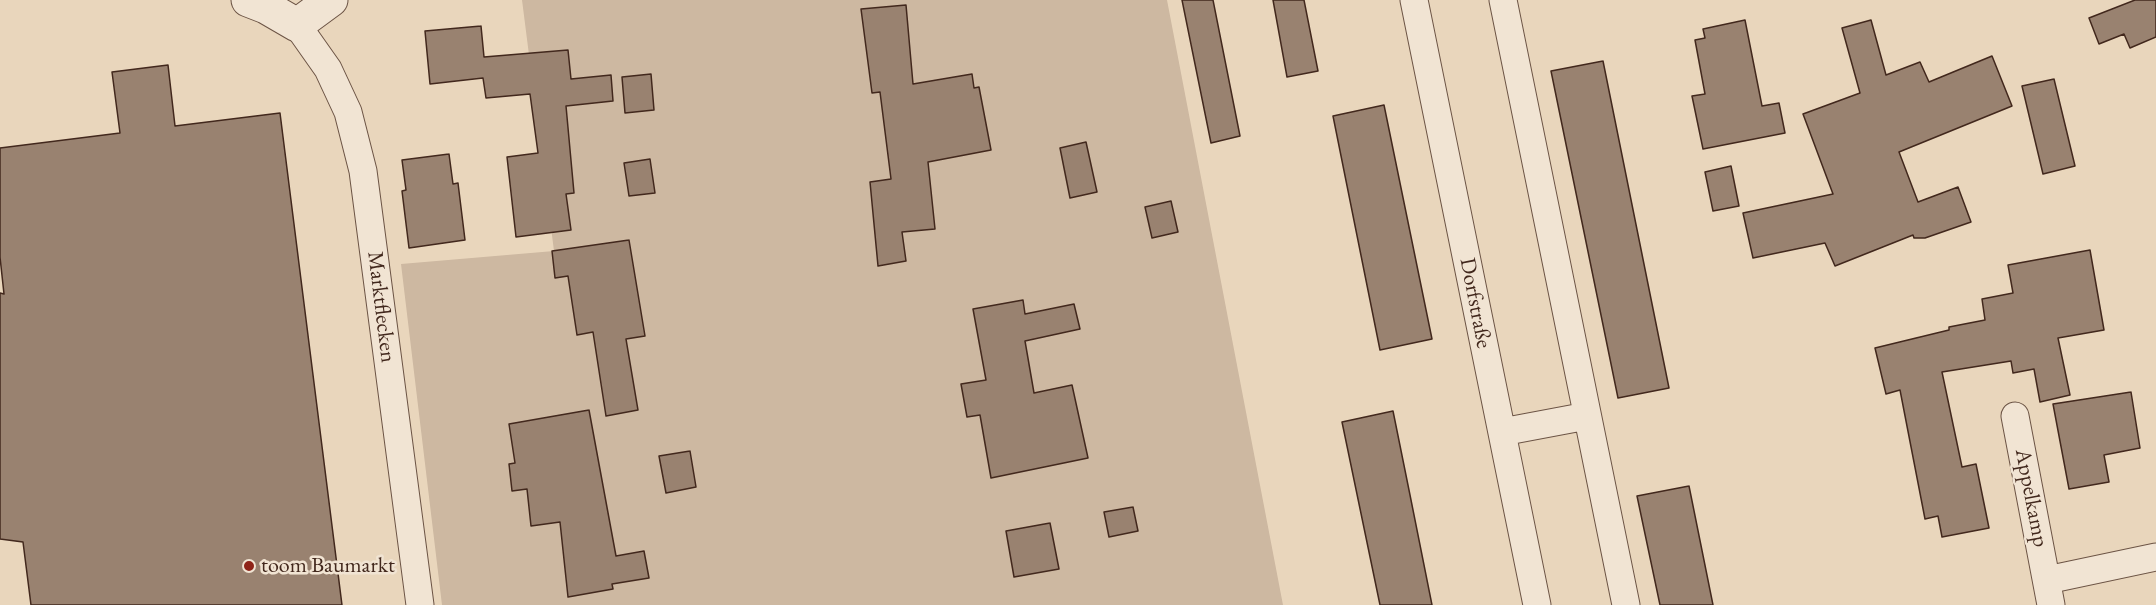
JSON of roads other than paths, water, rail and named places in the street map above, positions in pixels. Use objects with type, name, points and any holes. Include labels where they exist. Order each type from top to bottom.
[{"type":"street","points":[[248,0],[297,24],[331,0]]},
{"type":"street","name":"Dorfstraße","points":[[1414,0],[1537,605]]},
{"type":"street","points":[[1503,0],[1626,605]]},
{"type":"street","name":"Marktflecken","points":[[297,24],[328,69],[348,112],[363,171],[420,605]]},
{"type":"street","points":[[1502,432],[1587,416]]},
{"type":"street","name":"Appelkamp","points":[[2015,416],[2049,593],[2156,558]]},
{"type":"place","name":"toom Baumarkt","points":[[249,566]]}]
